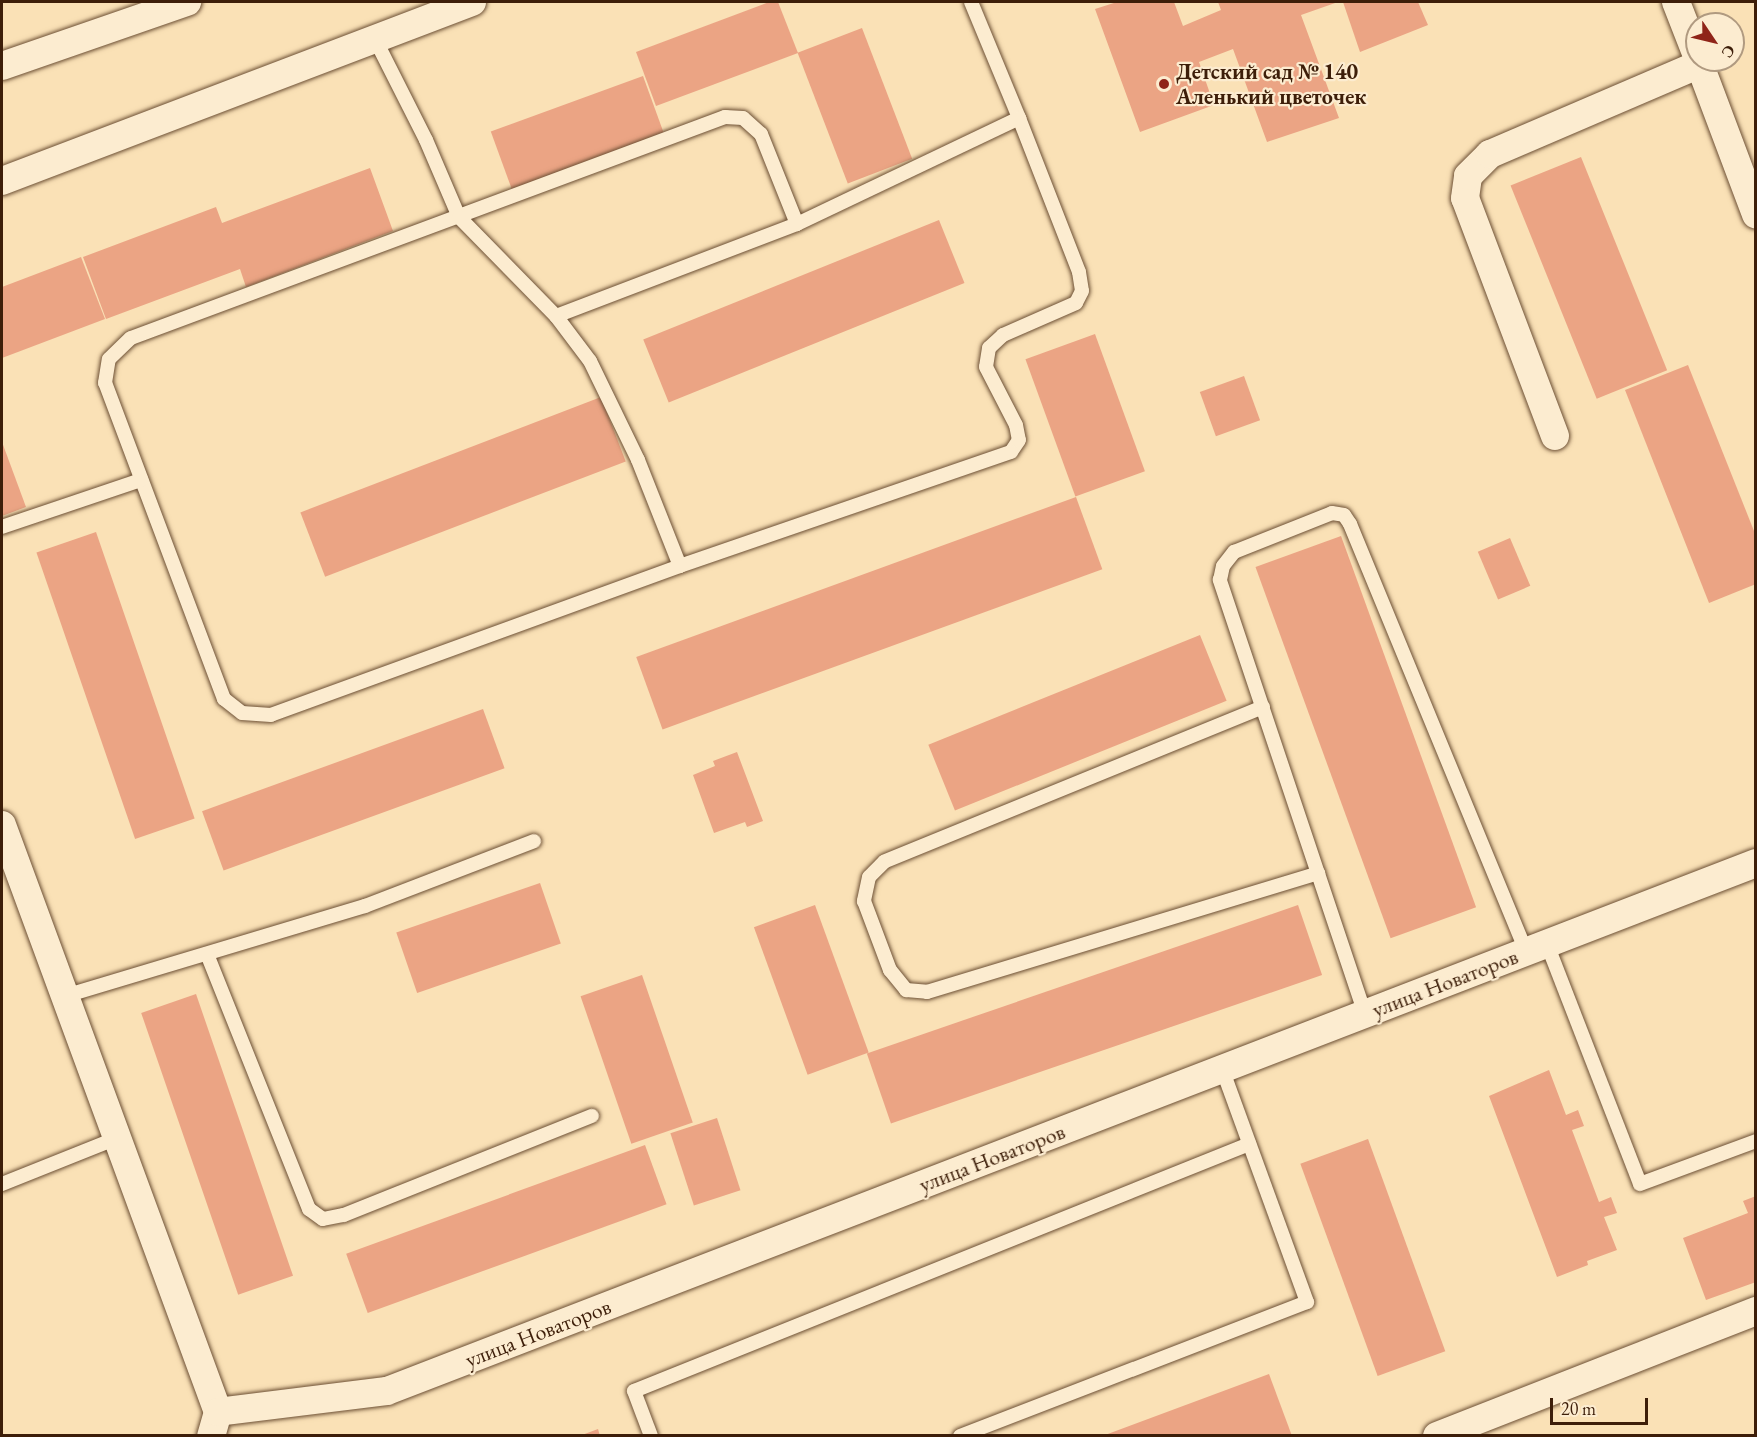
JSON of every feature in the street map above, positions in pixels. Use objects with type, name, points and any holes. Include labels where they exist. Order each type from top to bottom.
[{"type":"street","points":[[2,66],[187,2]]},
{"type":"street","points":[[2,181],[469,2]]},
{"type":"street","points":[[1676,2],[1685,26]]},
{"type":"street","points":[[1555,436],[1465,198],[1468,176],[1490,154],[1685,66]]},
{"type":"street","points":[[1702,72],[1755,214]]},
{"type":"street","points":[[2,825],[117,1138],[214,1424]]},
{"type":"street","name":"улица Новаторов","points":[[214,1424],[387,1391],[1755,863]]},
{"type":"street","points":[[1437,1436],[1755,1311]]},
{"type":"lane","points":[[797,224],[761,134],[742,118],[724,117],[130,338],[109,359],[105,383],[224,699],[242,713],[271,715],[680,566],[1011,452],[1019,440],[1016,425],[986,367],[989,348],[1003,335],[1076,303],[1082,291],[1079,272],[971,2]]},
{"type":"lane","points":[[375,39],[426,140],[459,217],[556,316],[590,361],[638,460],[680,566]]},
{"type":"lane","points":[[556,316],[797,224],[1019,118]]},
{"type":"lane","points":[[2,527],[141,480]]},
{"type":"lane","points":[[1365,1014],[1220,580],[1222,566],[1234,552],[1332,513],[1344,515],[1350,524],[1640,1184],[1755,1141]]},
{"type":"lane","points":[[1263,708],[884,862],[869,878],[864,901],[890,970],[906,990],[927,992],[1318,873]]},
{"type":"lane","points":[[65,996],[365,906],[534,841]]},
{"type":"lane","points":[[207,954],[309,1209],[323,1219],[344,1215],[592,1116]]},
{"type":"lane","points":[[960,1436],[1307,1302],[1222,1069]]},
{"type":"lane","points":[[2,1184],[117,1138]]},
{"type":"lane","points":[[651,1436],[634,1391],[1250,1144]]},
{"type":"building","points":[[769,2],[778,2],[798,53],[656,106],[636,52]]},
{"type":"building","name":"Детский сад № 140 Аленький цветочек","points":[[1117,2],[1174,2],[1183,26],[1221,10],[1218,2],[1338,2],[1301,15],[1339,118],[1267,142],[1233,49],[1199,62],[1214,105],[1140,132],[1095,9]]},
{"type":"building","name":"Детский сад № 140 Аленький цветочек","points":[[1343,2],[1418,2],[1428,25],[1360,52]]},
{"type":"building","points":[[862,28],[912,159],[848,183],[798,53]]},
{"type":"building","points":[[643,76],[665,135],[512,191],[491,131]]},
{"type":"building","points":[[1581,157],[1667,370],[1597,399],[1511,185]]},
{"type":"building","points":[[370,168],[393,231],[246,287],[240,269],[106,319],[83,257],[216,207],[222,223]]},
{"type":"building","points":[[939,220],[964,283],[669,403],[643,339]]},
{"type":"building","points":[[81,257],[105,319],[2,358],[2,287]]},
{"type":"building","points":[[1095,334],[1145,471],[1075,497],[1025,359]]},
{"type":"building","points":[[1688,365],[1756,536],[1756,584],[1709,603],[1625,390]]},
{"type":"building","points":[[1244,376],[1260,420],[1216,436],[1200,392]]},
{"type":"building","points":[[601,397],[626,461],[325,577],[300,512]]},
{"type":"building","points":[[2,442],[26,507],[2,516]]},
{"type":"building","points":[[1076,497],[1102,569],[663,729],[636,657]]},
{"type":"building","points":[[96,532],[195,818],[135,839],[36,553]]},
{"type":"building","points":[[1341,536],[1476,907],[1391,938],[1255,567]]},
{"type":"building","points":[[1510,538],[1530,586],[1498,600],[1478,552]]},
{"type":"building","points":[[1200,635],[1227,701],[955,811],[928,745]]},
{"type":"building","points":[[483,709],[505,768],[224,870],[202,811]]},
{"type":"building","points":[[737,752],[763,821],[747,827],[745,822],[714,833],[693,775],[715,766],[713,761]]},
{"type":"building","points":[[540,883],[561,944],[417,993],[396,932]]},
{"type":"building","points":[[815,905],[869,1053],[808,1075],[754,927]]},
{"type":"building","points":[[1298,905],[1322,975],[891,1123],[867,1053]]},
{"type":"building","points":[[642,975],[693,1123],[631,1144],[581,996]]},
{"type":"building","points":[[196,994],[293,1276],[238,1295],[141,1013]]},
{"type":"building","points":[[1549,1070],[1566,1115],[1578,1110],[1584,1126],[1572,1130],[1599,1202],[1611,1197],[1617,1213],[1604,1217],[1617,1250],[1587,1261],[1588,1265],[1557,1277],[1489,1096]]},
{"type":"building","points":[[717,1118],[740,1190],[694,1205],[670,1133]]},
{"type":"building","points":[[1368,1139],[1445,1351],[1378,1376],[1300,1164]]},
{"type":"building","points":[[645,1145],[667,1204],[368,1313],[346,1254]]},
{"type":"building","points":[[1756,1196],[1756,1282],[1706,1300],[1683,1238],[1748,1213],[1743,1201]]},
{"type":"building","points":[[1269,1374],[1292,1436],[1105,1436],[1105,1435]]},
{"type":"building","points":[[598,1429],[600,1436],[582,1436],[582,1435]]},
{"type":"place","name":"Детский сад № 140 Аленький цветочек","points":[[1164,84]]}]
